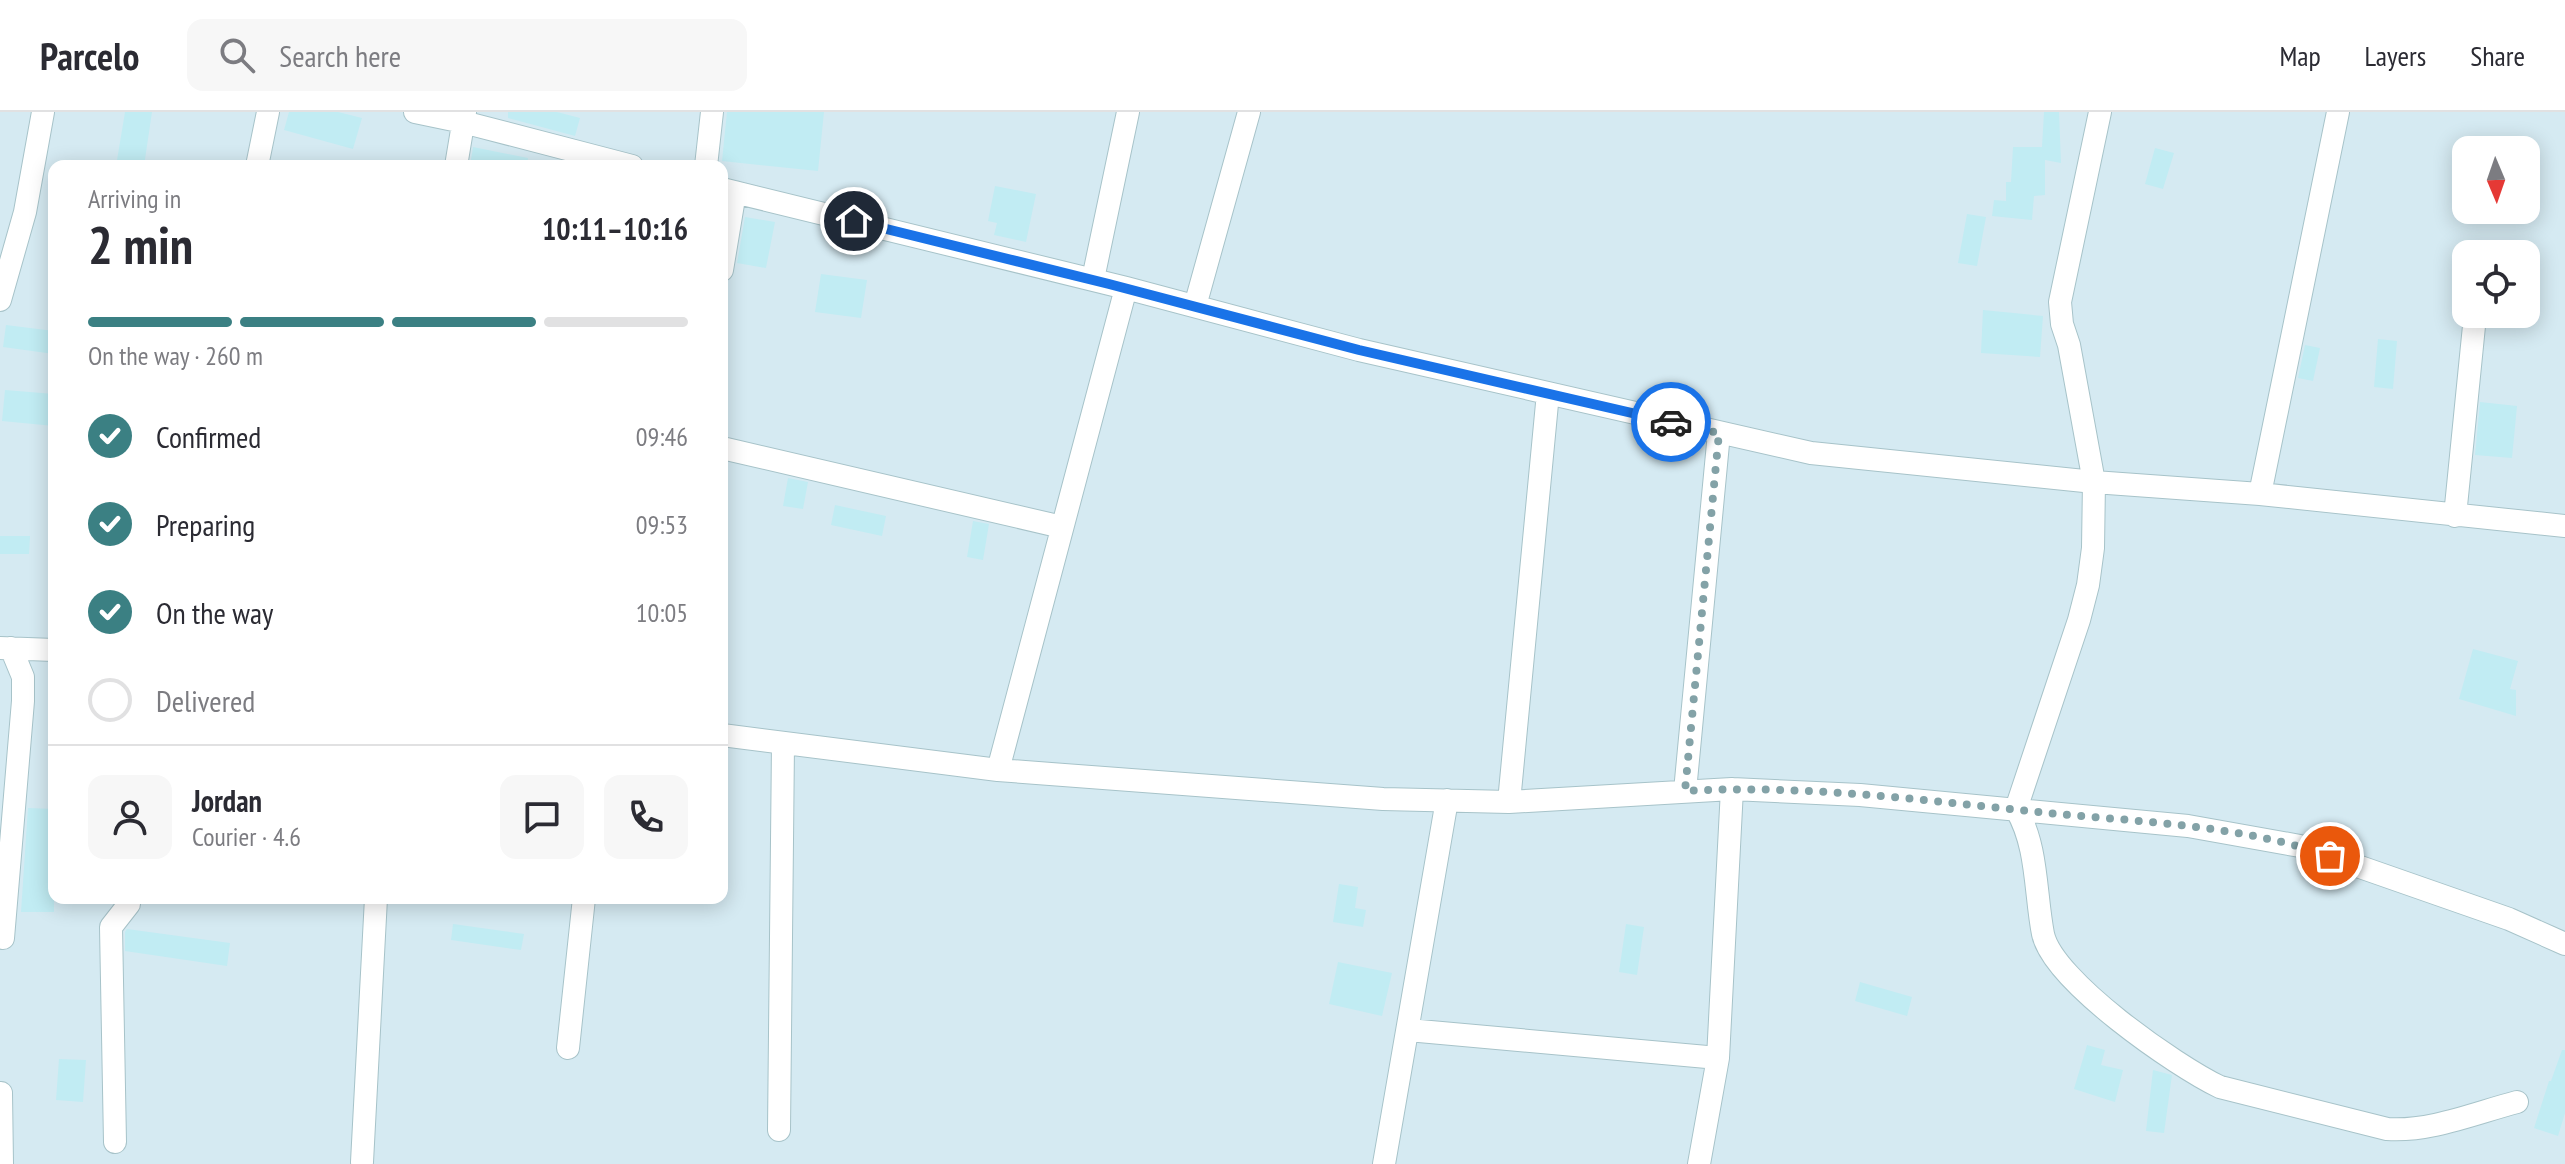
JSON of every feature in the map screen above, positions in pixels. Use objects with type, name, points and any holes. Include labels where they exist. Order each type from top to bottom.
[{"type":"street","points":[[0,300],[25,212],[43,112]]},
{"type":"street","points":[[258,160],[268,112]]},
{"type":"street","points":[[415,112],[464,117],[611,160]]},
{"type":"street","points":[[707,160],[712,112]]},
{"type":"street","points":[[1093,279],[1128,112]]},
{"type":"street","points":[[1195,306],[1249,112]]},
{"type":"street","points":[[2100,112],[2060,302],[2094,482],[2093,548],[2088,585],[2016,809],[2025,824],[2044,937],[2054,959],[2084,993],[2196,1076],[2220,1087],[2387,1129],[2421,1128],[2517,1102]]},
{"type":"street","points":[[2260,494],[2338,112]]},
{"type":"street","points":[[457,160],[464,117]]},
{"type":"street","points":[[728,191],[1093,279],[1359,350],[1811,453],[2094,482],[2260,494],[2565,526]]},
{"type":"street","points":[[998,770],[1126,288]]},
{"type":"street","points":[[2455,516],[2474,328]]},
{"type":"street","points":[[1509,802],[1548,393]]},
{"type":"street","points":[[1685,791],[1719,433]]},
{"type":"street","points":[[728,449],[1062,527]]},
{"type":"street","points":[[6,648],[48,650]]},
{"type":"street","points":[[3,938],[23,701],[23,677],[6,648]]},
{"type":"street","points":[[728,736],[998,770],[1368,798],[1509,802],[1732,789],[1860,795],[2188,826],[2300,846],[2509,919],[2565,944]]},
{"type":"street","points":[[779,1130],[783,744]]},
{"type":"street","points":[[1699,1164],[1718,1058],[1732,789]]},
{"type":"street","points":[[1384,1164],[1447,800]]},
{"type":"street","points":[[115,1142],[111,927],[129,904]]},
{"type":"street","points":[[362,1162],[376,904]]},
{"type":"street","points":[[568,1048],[583,904]]},
{"type":"street","points":[[1408,1030],[1718,1058]]},
{"type":"street","points":[[1,1093],[2,1164]]},
{"type":"shaded area","points":[[0,112],[2565,112],[2565,1164],[0,1164]]},
{"type":"building","points":[[125,112],[152,112],[145,160],[117,160]]},
{"type":"building","points":[[289,112],[338,112],[362,118],[353,149],[284,130]]},
{"type":"building","points":[[508,112],[557,112],[580,118],[575,136],[508,118]]},
{"type":"building","points":[[727,112],[824,112],[818,171],[722,160]]},
{"type":"building","points":[[2044,112],[2059,112],[2061,163],[2045,160],[2045,195],[2034,196],[2032,220],[1992,216],[1994,200],[2006,201],[2006,182],[2011,182],[2013,147],[2042,147]]},
{"type":"building","points":[[473,147],[528,158],[528,160],[471,160]]},
{"type":"building","points":[[2155,148],[2174,153],[2163,189],[2145,184]]},
{"type":"building","points":[[995,186],[1036,194],[1026,242],[994,235],[997,223],[988,221]]},
{"type":"building","points":[[1967,214],[1986,217],[1977,266],[1958,263]]},
{"type":"building","points":[[745,217],[775,222],[766,268],[737,263]]},
{"type":"building","points":[[821,274],[867,280],[861,318],[815,312]]},
{"type":"building","points":[[1983,310],[2043,316],[2040,357],[1981,353]]},
{"type":"building","points":[[6,325],[48,330],[48,353],[3,347]]},
{"type":"building","points":[[2378,339],[2397,341],[2393,389],[2374,387]]},
{"type":"building","points":[[2305,345],[2320,348],[2313,381],[2298,378]]},
{"type":"building","points":[[5,390],[48,394],[48,425],[2,421]]},
{"type":"building","points":[[2480,402],[2517,406],[2512,458],[2475,455]]},
{"type":"building","points":[[788,478],[808,482],[803,509],[783,506]]},
{"type":"building","points":[[835,505],[886,516],[882,536],[831,525]]},
{"type":"building","points":[[973,521],[989,524],[983,560],[967,557]]},
{"type":"building","points":[[0,536],[30,536],[29,554],[0,554]]},
{"type":"building","points":[[2473,649],[2518,661],[2510,689],[2516,690],[2516,716],[2459,699]]},
{"type":"building","points":[[28,808],[48,809],[48,904],[54,904],[54,912],[21,912]]},
{"type":"building","points":[[1339,884],[1358,887],[1355,908],[1366,910],[1363,927],[1333,922]]},
{"type":"building","points":[[453,924],[524,934],[521,950],[451,940]]},
{"type":"building","points":[[1626,924],[1644,927],[1637,975],[1619,972]]},
{"type":"building","points":[[127,929],[230,943],[227,966],[125,951]]},
{"type":"building","points":[[1338,962],[1392,973],[1382,1016],[1329,1004]]},
{"type":"building","points":[[1860,982],[1912,997],[1907,1016],[1855,1001]]},
{"type":"building","points":[[2087,1045],[2105,1050],[2101,1065],[2123,1070],[2115,1102],[2074,1089]]},
{"type":"building","points":[[2562,1050],[2565,1050],[2565,1113],[2558,1136],[2534,1128]]},
{"type":"building","points":[[59,1059],[86,1060],[83,1102],[56,1100]]},
{"type":"building","points":[[2153,1070],[2172,1075],[2164,1133],[2146,1131]]},
{"type":"way so far","points":[[1671,422],[1719,433],[1685,791],[1732,789],[1860,795],[2188,826],[2300,846],[2330,856]]},
{"type":"route","points":[[854,221],[1359,350],[1671,422]]}]
